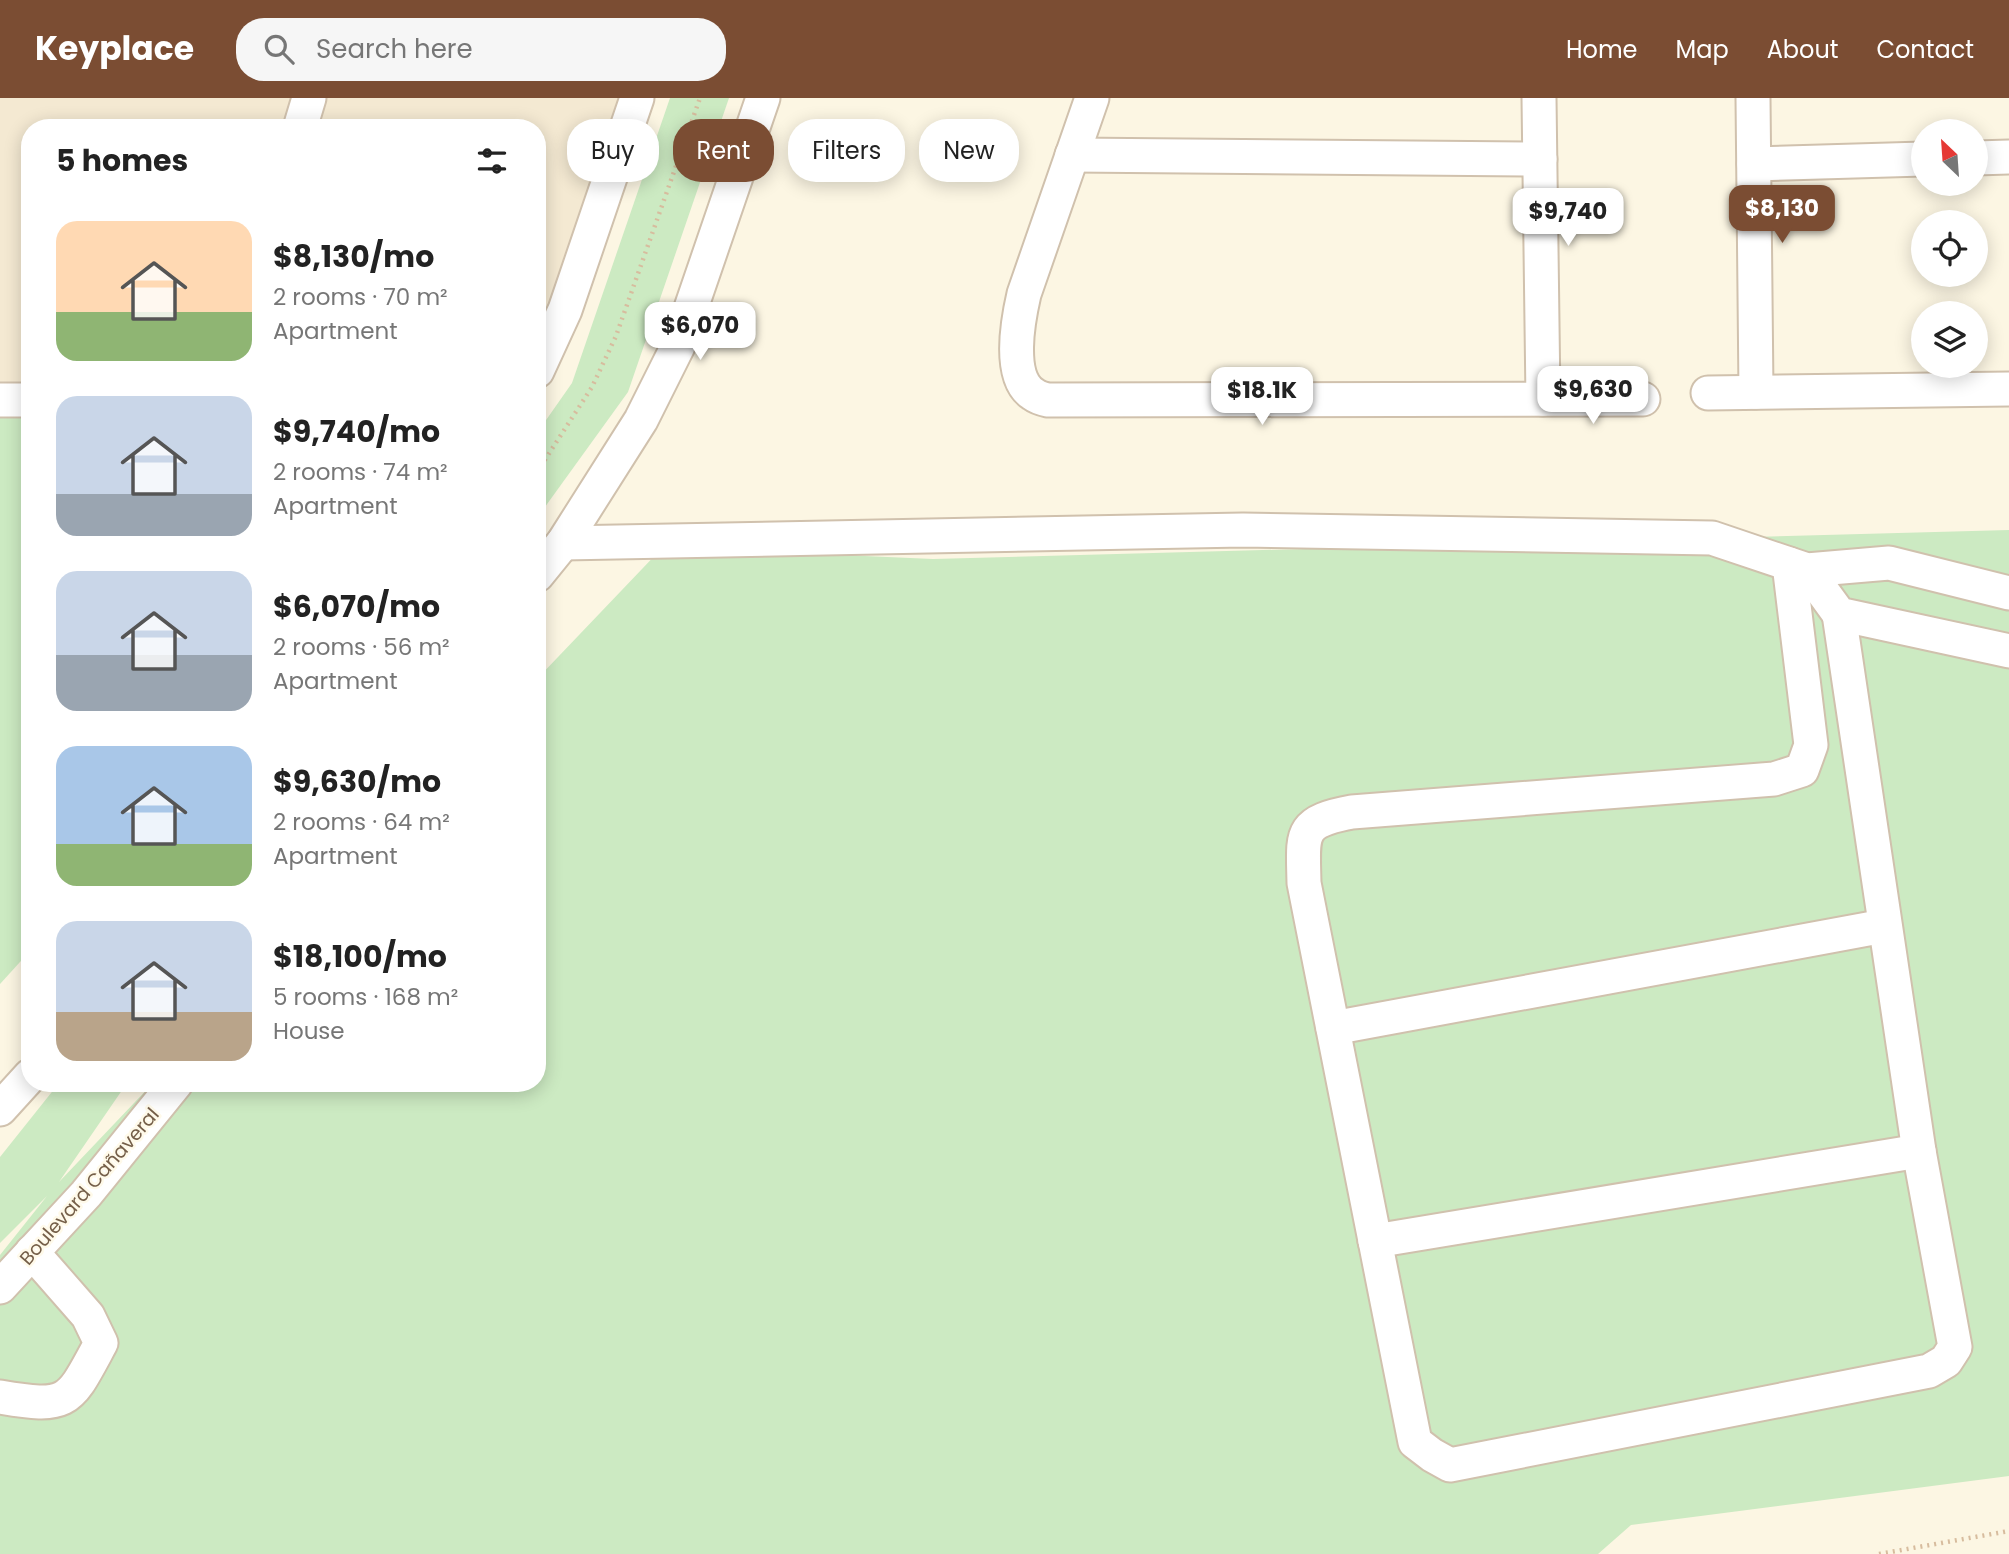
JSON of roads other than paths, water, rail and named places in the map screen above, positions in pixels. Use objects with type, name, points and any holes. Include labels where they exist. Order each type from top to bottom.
[{"type":"street","points":[[303,119],[309,98]]},
{"type":"street","points":[[546,352],[565,310],[637,98]]},
{"type":"street","points":[[546,564],[564,542],[641,420],[678,346],[763,98]]},
{"type":"street","points":[[1092,98],[1018,319],[1017,361],[1021,378],[1034,396],[1048,400],[1643,399]]},
{"type":"street","points":[[1539,98],[1543,399]]},
{"type":"street","points":[[1753,98],[1756,392]]},
{"type":"street","points":[[1072,155],[1540,159]]},
{"type":"street","points":[[1988,158],[2009,157]]},
{"type":"street","points":[[1754,164],[1911,159]]},
{"type":"street","points":[[1708,393],[2009,389]]},
{"type":"street","points":[[0,400],[21,400]]},
{"type":"street","points":[[564,542],[1284,530],[1712,538],[1798,567],[1889,564],[2009,593]]},
{"type":"street","points":[[1798,567],[1839,614],[1919,1152],[1955,1347],[1945,1361],[1929,1371],[1450,1465],[1415,1442],[1304,883],[1303,841],[1310,827],[1327,817],[1352,812],[1774,779],[1802,770],[1811,745],[1798,567]]},
{"type":"street","points":[[1839,614],[2009,651]]},
{"type":"street","points":[[1333,1028],[1884,926]]},
{"type":"street","points":[[0,1109],[21,1086]]},
{"type":"street","name":"Boulevard Cañaveral","points":[[0,1287],[86,1194],[169,1092]]},
{"type":"street","points":[[1375,1241],[1919,1152]]},
{"type":"street","points":[[0,1397],[46,1403],[60,1399],[76,1390],[101,1343],[88,1315],[32,1252]]}]
